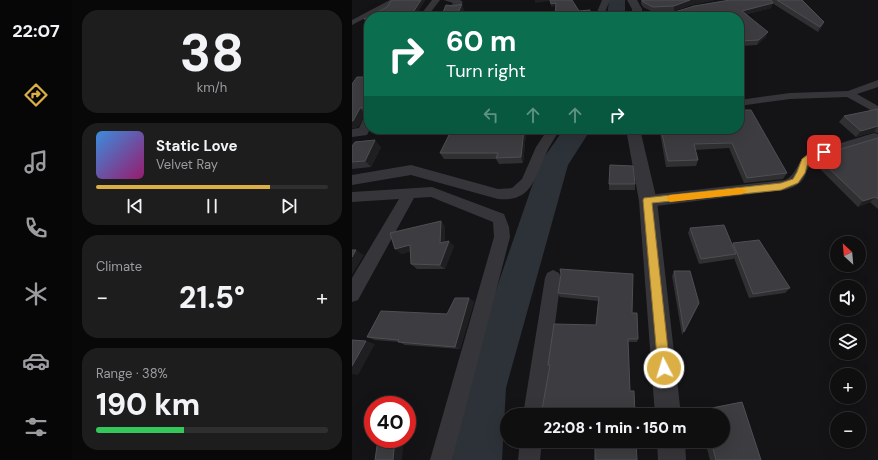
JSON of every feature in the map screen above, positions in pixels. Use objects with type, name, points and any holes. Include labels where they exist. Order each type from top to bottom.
[{"type":"street","points":[[373,12],[396,0]]},
{"type":"street","points":[[427,12],[436,0]]},
{"type":"street","points":[[448,0],[458,2],[453,8]]},
{"type":"street","points":[[601,12],[606,0]]},
{"type":"street","points":[[632,0],[637,12]]},
{"type":"street","points":[[684,12],[691,10]]},
{"type":"street","points":[[352,23],[364,17]]},
{"type":"street","points":[[744,102],[790,96],[849,94],[878,83]]},
{"type":"street","points":[[849,94],[878,111]]},
{"type":"street","points":[[352,133],[363,132],[364,130]]},
{"type":"street","points":[[352,180],[411,170],[498,194],[512,193],[521,189],[527,183],[541,150],[551,134]]},
{"type":"street","points":[[634,134],[648,200],[667,408]]},
{"type":"street","points":[[648,200],[781,186],[795,181],[801,173],[805,161],[812,156],[874,137]]},
{"type":"street","points":[[352,197],[432,192],[499,218],[502,227],[502,237],[441,460]]},
{"type":"street","points":[[352,294],[410,193]]},
{"type":"street","points":[[534,408],[553,278]]},
{"type":"street","points":[[529,460],[530,448]]},
{"type":"street","points":[[671,448],[672,460]]},
{"type":"building","points":[[421,0],[413,12],[377,12],[387,7],[391,1]]},
{"type":"building","points":[[550,0],[572,0],[579,11],[590,10],[590,12],[555,12],[556,3],[551,4]]},
{"type":"building","points":[[642,0],[690,0],[674,6],[653,7]]},
{"type":"building","points":[[730,0],[771,0],[773,3],[742,11],[743,12],[675,12],[694,6]]},
{"type":"building","points":[[777,0],[802,0],[824,22],[820,27]]},
{"type":"building","points":[[462,4],[458,12],[443,12],[446,5],[454,6]]},
{"type":"building","points":[[744,13],[768,32],[759,40],[744,41]]},
{"type":"building","points":[[357,77],[364,77],[364,108],[360,108],[353,121],[352,121],[352,84]]},
{"type":"building","points":[[878,109],[878,126],[861,131],[844,116]]},
{"type":"building","points":[[744,110],[751,110],[787,173],[747,178],[732,143],[694,144],[698,160],[668,161],[662,134],[744,134]]},
{"type":"building","points":[[450,134],[523,134],[521,157],[496,158],[498,153],[440,153]]},
{"type":"building","points":[[878,138],[878,199],[876,197],[863,201],[818,158],[821,155]]},
{"type":"building","points":[[375,140],[365,161],[352,162],[352,146],[355,142]]},
{"type":"building","points":[[610,165],[633,166],[635,184],[609,184]]},
{"type":"building","points":[[441,221],[440,243],[449,241],[440,265],[411,264],[410,245],[395,249],[390,233]]},
{"type":"building","points":[[724,225],[736,254],[701,259],[690,228]]},
{"type":"building","points":[[759,240],[790,288],[753,294],[733,243]]},
{"type":"building","points":[[352,250],[356,250],[352,257]]},
{"type":"building","points":[[560,269],[633,274],[632,313],[637,313],[638,339],[628,339],[630,391],[634,391],[635,408],[542,408],[550,365],[548,365],[554,324],[596,325],[599,297],[558,293],[561,274]]},
{"type":"building","points":[[674,271],[690,271],[699,303],[684,332]]},
{"type":"building","points":[[455,298],[469,298],[455,347],[398,342],[399,340],[367,337],[381,311],[447,314]]},
{"type":"building","points":[[352,340],[366,341],[352,366]]},
{"type":"building","points":[[742,402],[761,460],[716,460],[713,448],[730,448],[730,408],[712,408]]},
{"type":"building","points":[[377,448],[394,448],[393,460],[375,460]]},
{"type":"building","points":[[595,448],[636,448],[637,460],[595,460]]},
{"type":"waterway","points":[[616,12],[617,0]]},
{"type":"waterway","points":[[477,460],[484,388],[554,163],[574,134]]},
{"type":"slow traffic","points":[[670,198],[742,191]]},
{"type":"route","points":[[664,368],[648,200],[781,186],[795,181],[801,173],[805,161],[812,156],[824,152]]}]
